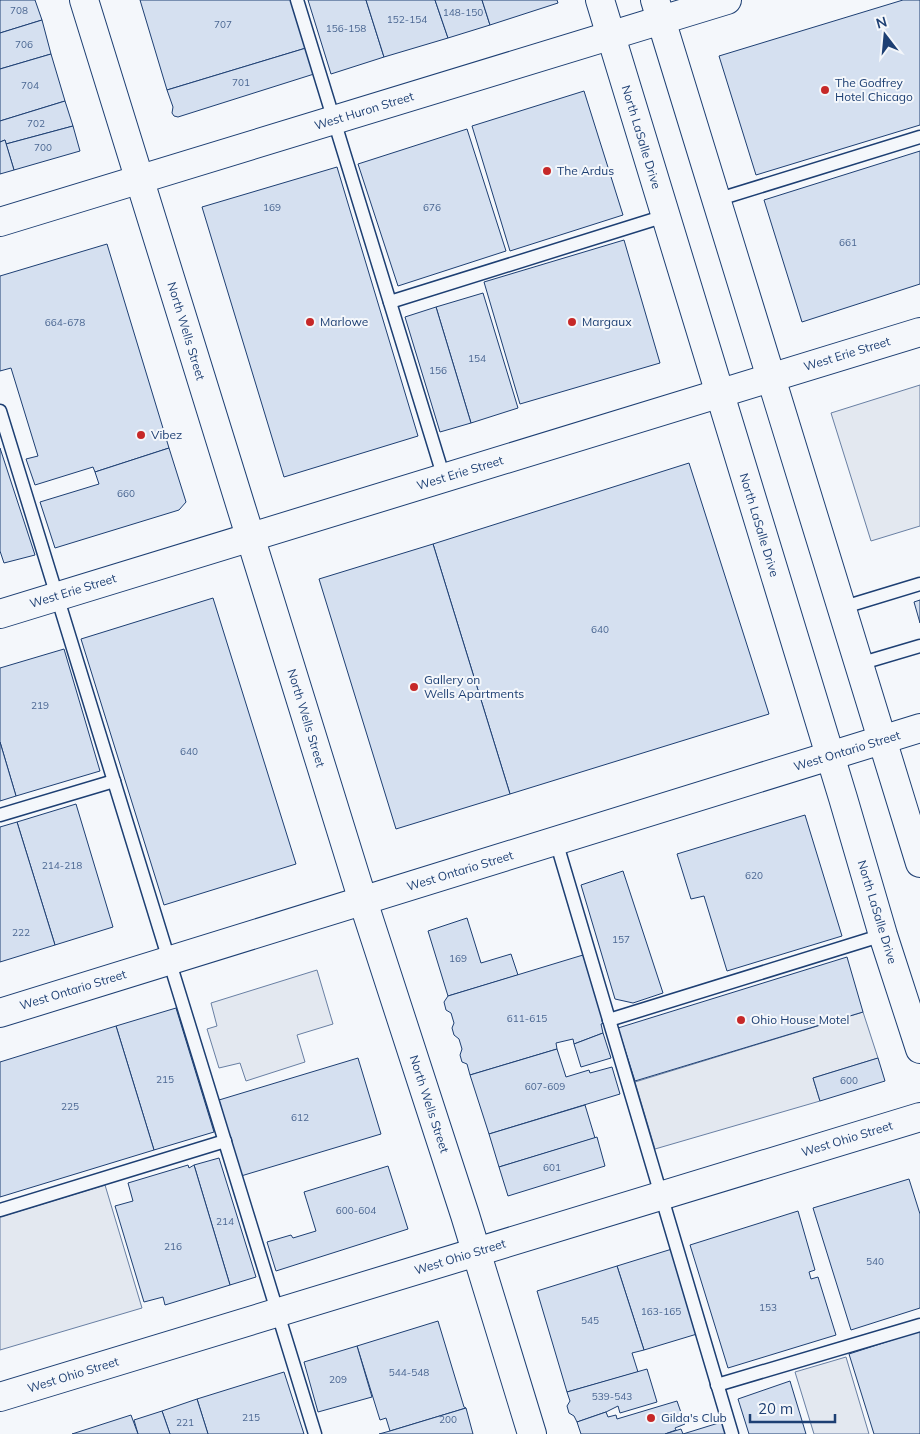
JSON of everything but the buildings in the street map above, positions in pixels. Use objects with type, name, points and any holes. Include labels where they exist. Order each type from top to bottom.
[{"type":"main road","name":"North Wells Street","points":[[84,0],[363,901],[476,1252],[532,1434]]},
{"type":"main road","name":"North LaSalle Drive","points":[[600,0],[883,935],[920,1049]]},
{"type":"main road","name":"West Huron Street","points":[[0,222],[611,36],[658,10],[727,0]]},
{"type":"main road","points":[[658,10],[920,863]]},
{"type":"main road","name":"West Erie Street","points":[[0,614],[920,332]]},
{"type":"main road","name":"West Ontario Street","points":[[0,1012],[920,728]]},
{"type":"main road","name":"West Ohio Street","points":[[0,1397],[920,1117]]},
{"type":"lane","points":[[297,0],[444,478]]},
{"type":"lane","points":[[716,200],[920,137]]},
{"type":"lane","points":[[390,302],[666,216]]},
{"type":"lane","points":[[1,418],[315,1434]]},
{"type":"lane","points":[[841,608],[920,584]]},
{"type":"lane","points":[[859,664],[920,646]]},
{"type":"lane","points":[[0,815],[114,780]]},
{"type":"lane","points":[[556,841],[732,1434]]},
{"type":"lane","points":[[609,1020],[883,935]]},
{"type":"lane","points":[[0,1210],[225,1141]]},
{"type":"lane","points":[[717,1385],[920,1325]]},
{"type":"shaded area","points":[[920,385],[920,526],[871,541],[831,413]]},
{"type":"shaded area","points":[[317,970],[333,1024],[297,1035],[305,1062],[246,1081],[240,1063],[219,1068],[207,1029],[217,1026],[211,1003]]},
{"type":"shaded area","points":[[863,1012],[878,1058],[813,1078],[820,1101],[655,1149],[635,1082]]},
{"type":"shaded area","points":[[105,1185],[142,1308],[0,1350],[0,1217]]},
{"type":"shaded area","points":[[846,1357],[869,1434],[814,1434],[795,1372]]},
{"type":"place","name":"The Godfrey Hotel Chicago","points":[[825,90]]},
{"type":"place","name":"The Ardus","points":[[547,171]]},
{"type":"place","name":"Marlowe","points":[[310,322]]},
{"type":"place","name":"Margaux","points":[[572,322]]},
{"type":"place","name":"Vibez","points":[[141,435]]},
{"type":"place","name":"Gallery on Wells Apartments","points":[[414,687]]},
{"type":"place","name":"Ohio House Motel","points":[[741,1020]]},
{"type":"place","name":"Gilda's Club","points":[[651,1418]]}]
